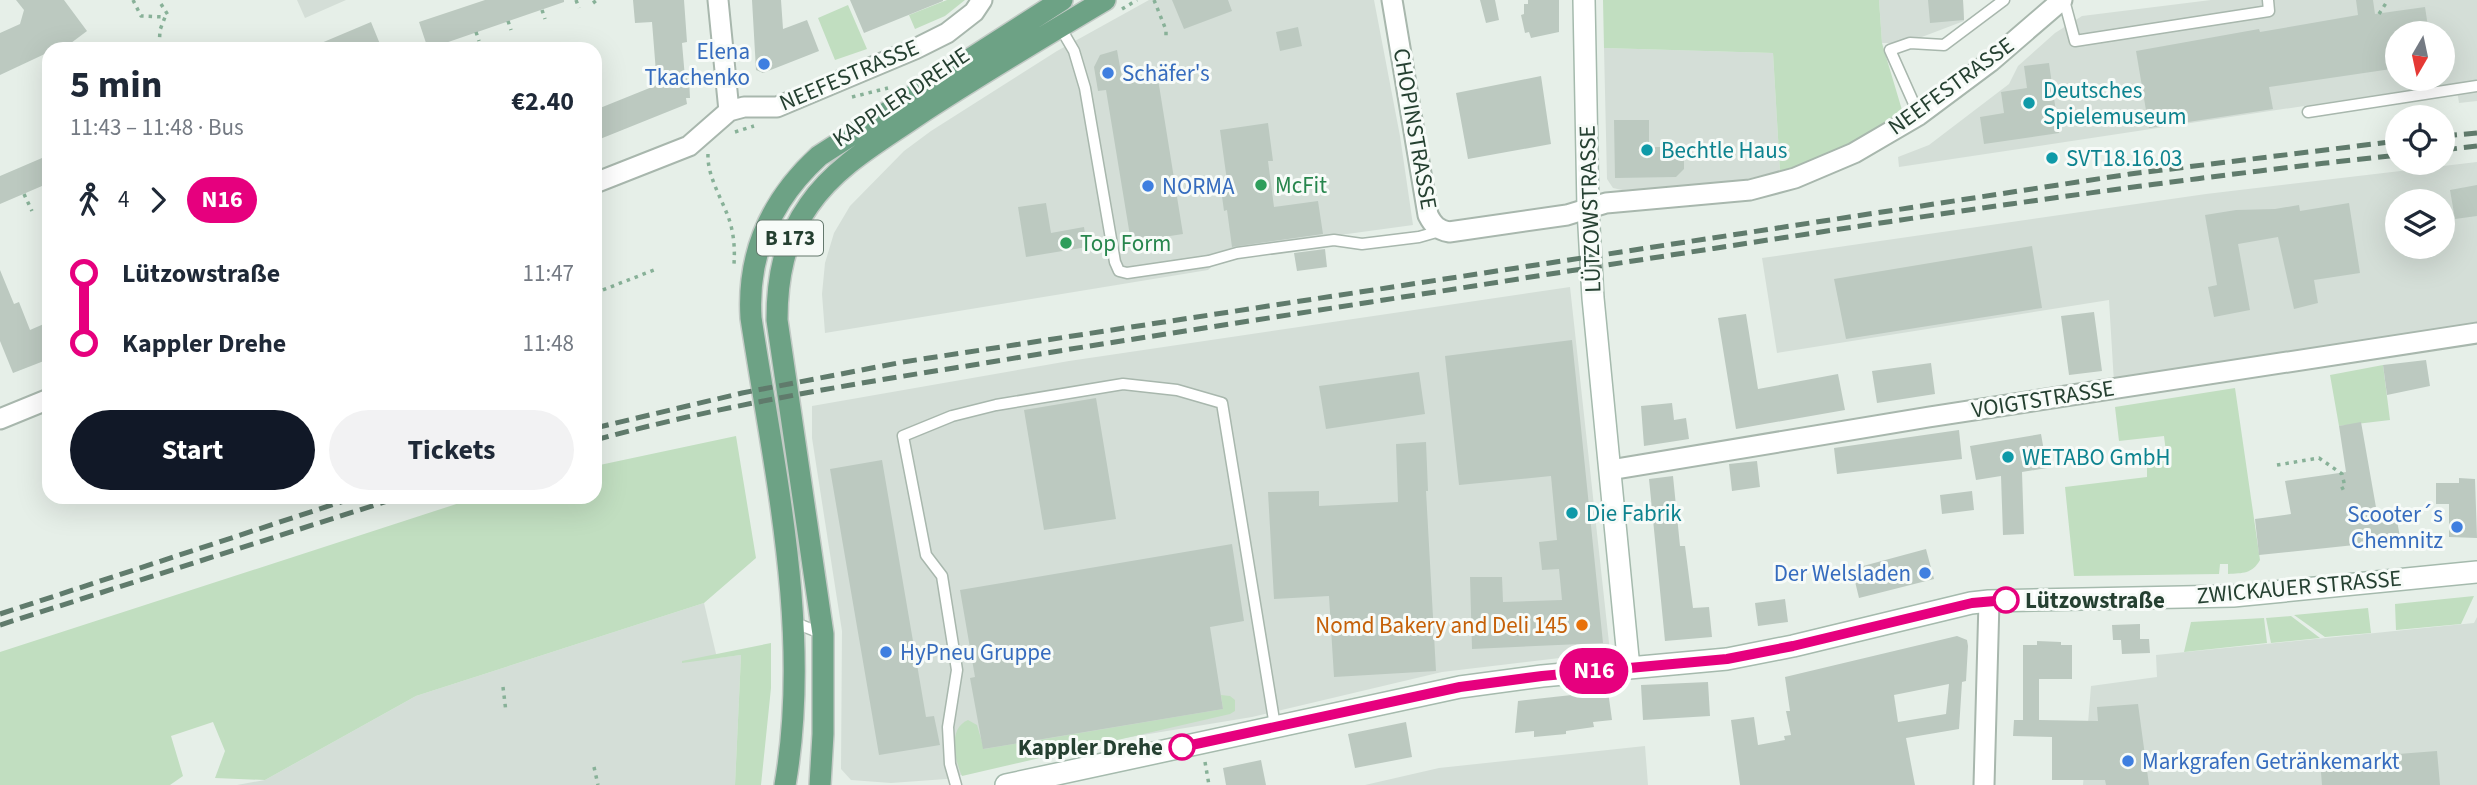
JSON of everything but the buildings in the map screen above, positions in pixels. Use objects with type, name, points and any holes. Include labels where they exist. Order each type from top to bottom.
[{"type":"main road","name":"KAPPLER DREHE","points":[[785,785],[792,725],[795,661],[793,622],[786,553],[751,318],[749,295],[755,258],[768,224],[789,186],[819,156],[1062,0]]},
{"type":"main road","name":"LÜTZOWSTRASSE","points":[[1584,0],[1588,209],[1593,298],[1629,668]]},
{"type":"main road","name":"KAPPLER DREHE","points":[[820,785],[823,634],[777,320],[778,288],[787,246],[809,205],[821,189],[875,143],[1060,27],[1110,7]]},
{"type":"main road","name":"ZWICKAUER STRASSE","points":[[1006,785],[1470,685],[1727,659],[1989,601],[2233,596],[2477,572]]},
{"type":"street","points":[[602,180],[690,146],[729,111],[718,0]]},
{"type":"street","name":"NEEFESTRASSE","points":[[729,111],[744,107],[777,107],[915,49],[947,33],[974,12],[982,0]]},
{"type":"street","name":"CHOPINSTRASSE","points":[[1392,0],[1428,215],[1433,224],[1441,230],[1459,232],[1567,215],[1588,209]]},
{"type":"street","name":"NEEFESTRASSE","points":[[1588,209],[1605,202],[1750,190],[1794,178],[1854,153],[1919,115],[1990,62],[2063,0]]},
{"type":"street","name":"VOIGTSTRASSE","points":[[1610,470],[1942,415],[2477,333]]},
{"type":"street","points":[[0,419],[42,402]]},
{"type":"street","points":[[1984,785],[1989,601]]},
{"type":"lane","points":[[1919,115],[1891,50],[1910,43],[1944,45],[2004,0]]},
{"type":"lane","points":[[2063,0],[2075,41],[2269,10],[2268,0]]},
{"type":"lane","points":[[1060,27],[1074,51],[1085,88],[1115,262],[1119,271],[1127,273],[1209,261],[1237,253],[1334,240],[1362,244],[1381,242],[1419,237],[1441,230]]},
{"type":"lane","points":[[2308,112],[2477,86]]},
{"type":"lane","points":[[956,785],[950,764],[948,727],[957,670],[942,576],[926,555],[903,436],[952,416],[996,405],[1123,384],[1177,390],[1222,403],[1275,727]]},
{"type":"lane","points":[[793,622],[823,634]]},
{"type":"path","points":[[133,0],[141,16],[165,17],[159,42]]},
{"type":"path","points":[[576,0],[579,8]]},
{"type":"path","points":[[1110,7],[1138,0]]},
{"type":"path","points":[[1154,0],[1166,36]]},
{"type":"path","points":[[2379,13],[2388,0]]},
{"type":"path","points":[[161,4],[168,15]]},
{"type":"path","points":[[542,10],[545,19]]},
{"type":"path","points":[[509,21],[512,30]]},
{"type":"path","points":[[476,32],[479,41]]},
{"type":"path","points":[[24,194],[32,211]]},
{"type":"path","points":[[602,290],[654,270]]},
{"type":"path","points":[[2277,465],[2319,458],[2342,474],[2345,487],[2339,490]]},
{"type":"path","points":[[503,687],[506,712]]},
{"type":"path","points":[[1201,742],[1209,785]]},
{"type":"path","points":[[594,767],[598,785]]},
{"type":"shaded area","points":[[297,0],[346,0],[305,18]]},
{"type":"shaded area","points":[[1149,0],[1374,0],[1400,136],[1413,225],[1230,250],[1208,270],[825,333],[822,294],[825,263],[834,233],[850,206],[904,151],[931,131],[1057,51]]},
{"type":"shaded area","points":[[1879,0],[1963,0],[1964,21],[1906,43],[1882,43]]},
{"type":"shaded area","points":[[2211,0],[2477,0],[2477,101],[2459,103],[2455,83],[2455,21],[2385,21],[2385,91],[2403,91],[1899,167],[1898,157],[1929,145],[2009,84],[2018,66],[2055,33],[2082,16]]},
{"type":"shaded area","points":[[1604,48],[1773,53],[1780,171],[1727,184],[1622,190],[1613,188],[1607,179]]},
{"type":"shaded area","points":[[2477,162],[2477,326],[2114,383],[2109,300],[1777,353],[1762,258],[2206,194],[2385,173],[2385,175],[2455,175],[2455,165]]},
{"type":"shaded area","points":[[1570,287],[1610,652],[1442,672],[1252,717],[1076,746],[946,779],[891,783],[851,780],[841,769],[842,631],[812,438],[812,406],[1069,361]]},
{"type":"shaded area","points":[[704,603],[717,658],[741,655],[735,785],[237,785],[265,780],[416,696]]},
{"type":"shaded area","points":[[2477,617],[2477,785],[2083,785],[2091,686],[2157,677],[2156,655],[2474,623]]},
{"type":"shaded area","points":[[1645,746],[1648,785],[1365,785],[1439,768]]},
{"type":"green space","points":[[947,0],[965,0],[945,16],[915,29],[909,15]]},
{"type":"green space","points":[[1603,0],[1879,0],[1882,43],[1902,110],[1876,129],[1844,146],[1780,171],[1773,53],[1604,48]]},
{"type":"green space","points":[[848,5],[867,49],[835,60],[818,18]]},
{"type":"green space","points":[[2383,365],[2390,420],[2339,426],[2330,375]]},
{"type":"green space","points":[[2235,388],[2260,560],[2257,565],[2247,572],[2233,574],[2228,574],[2228,564],[2220,564],[2219,574],[2074,576],[2065,487],[2147,477],[2147,463],[2167,460],[2164,436],[2119,441],[2115,407]]},
{"type":"green space","points":[[736,436],[756,558],[704,603],[416,696],[265,780],[215,778],[225,751],[213,722],[171,736],[183,776],[170,785],[0,785],[0,652],[456,504],[602,504],[602,465]]},
{"type":"green space","points":[[2474,596],[2461,624],[2396,630],[2395,604]]},
{"type":"green space","points":[[2368,608],[2371,633],[2325,637],[2294,615]]},
{"type":"green space","points":[[2291,616],[2320,638],[2271,643],[2266,618]]},
{"type":"green space","points":[[2264,618],[2267,643],[2184,652],[2191,622]]},
{"type":"green space","points":[[771,643],[771,688],[761,785],[735,785],[741,655],[682,661]]},
{"type":"green space","points":[[1221,695],[1235,700],[1235,711],[962,776],[957,762],[955,737],[961,724],[968,720],[977,725],[984,749],[1223,709]]},
{"type":"railway","points":[[2455,135],[2477,133]]},
{"type":"railway","points":[[602,426],[742,393],[903,362],[2130,174],[2385,143]]},
{"type":"railway","points":[[2455,149],[2477,146]]},
{"type":"railway","points":[[602,438],[783,397],[1122,341],[2012,204],[2385,157]]},
{"type":"railway","points":[[0,614],[335,504]]},
{"type":"railway","points":[[0,625],[378,504]]},
{"type":"bus line","name":"N16","points":[[1182,747],[1460,687],[1542,676],[1727,659],[1972,603],[2006,600]]},
{"type":"place","name":"Elena Tkachenko","points":[[764,64]]},
{"type":"place","name":"Schäfer's","points":[[1108,73]]},
{"type":"place","name":"Deutsches Spielemuseum","points":[[2029,103]]},
{"type":"place","name":"Bechtle Haus","points":[[1647,150]]},
{"type":"place","name":"SVT18.16.03","points":[[2052,158]]},
{"type":"place","name":"McFit","points":[[1261,185]]},
{"type":"place","name":"NORMA","points":[[1148,186]]},
{"type":"place","name":"Top Form","points":[[1066,243]]},
{"type":"place","name":"WETABO GmbH","points":[[2008,457]]},
{"type":"place","name":"Die Fabrik","points":[[1572,513]]},
{"type":"place","name":"Scooter´s Chemnitz","points":[[2457,527]]},
{"type":"place","name":"Der Welsladen","points":[[1925,573]]},
{"type":"place","name":"Lützowstraße","points":[[2006,600]]},
{"type":"place","name":"Nomd Bakery and Deli 145","points":[[1582,625]]},
{"type":"place","name":"HyPneu Gruppe","points":[[886,652]]},
{"type":"place","name":"Kappler Drehe","points":[[1182,747]]},
{"type":"place","name":"Markgrafen Getränkemarkt","points":[[2128,761]]}]
